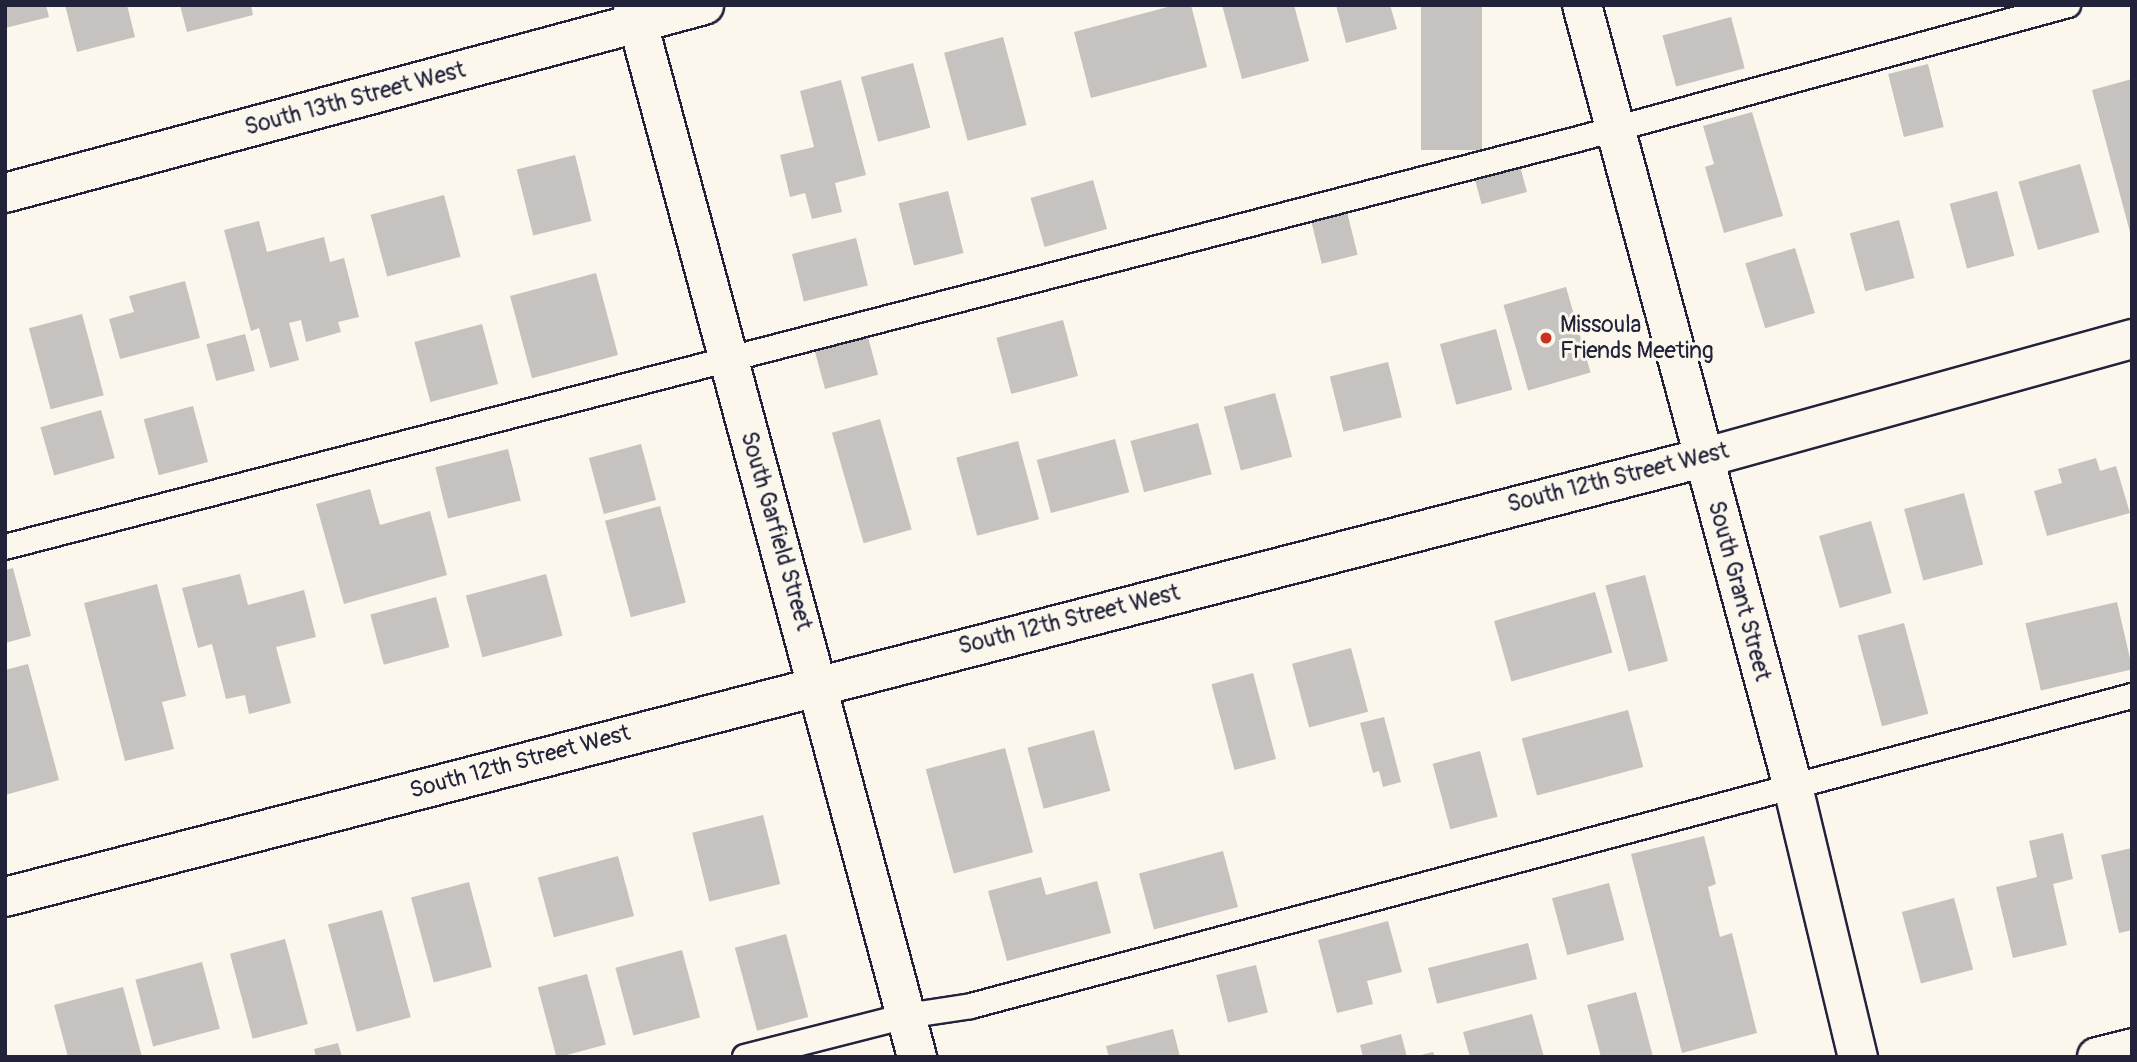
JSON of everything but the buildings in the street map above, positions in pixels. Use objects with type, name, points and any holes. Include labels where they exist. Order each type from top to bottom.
[{"type":"street","name":"South 13th Street West","points":[[5,193],[635,14],[704,5]]},
{"type":"street","name":"South Grant Street","points":[[1582,5],[1793,788],[1858,1057]]},
{"type":"street","name":"South Garfield Street","points":[[635,14],[917,1057]]},
{"type":"street","name":"South 12th Street West","points":[[5,897],[818,684],[1703,458],[2132,339]]},
{"type":"street","points":[[2098,1057],[2132,1048]]},
{"type":"lane","points":[[5,547],[1615,130],[2068,5]]},
{"type":"lane","points":[[745,1057],[906,1016],[971,1006],[2132,696]]},
{"type":"place","name":"Missoula Friends Meeting","points":[[1546,338]]}]
